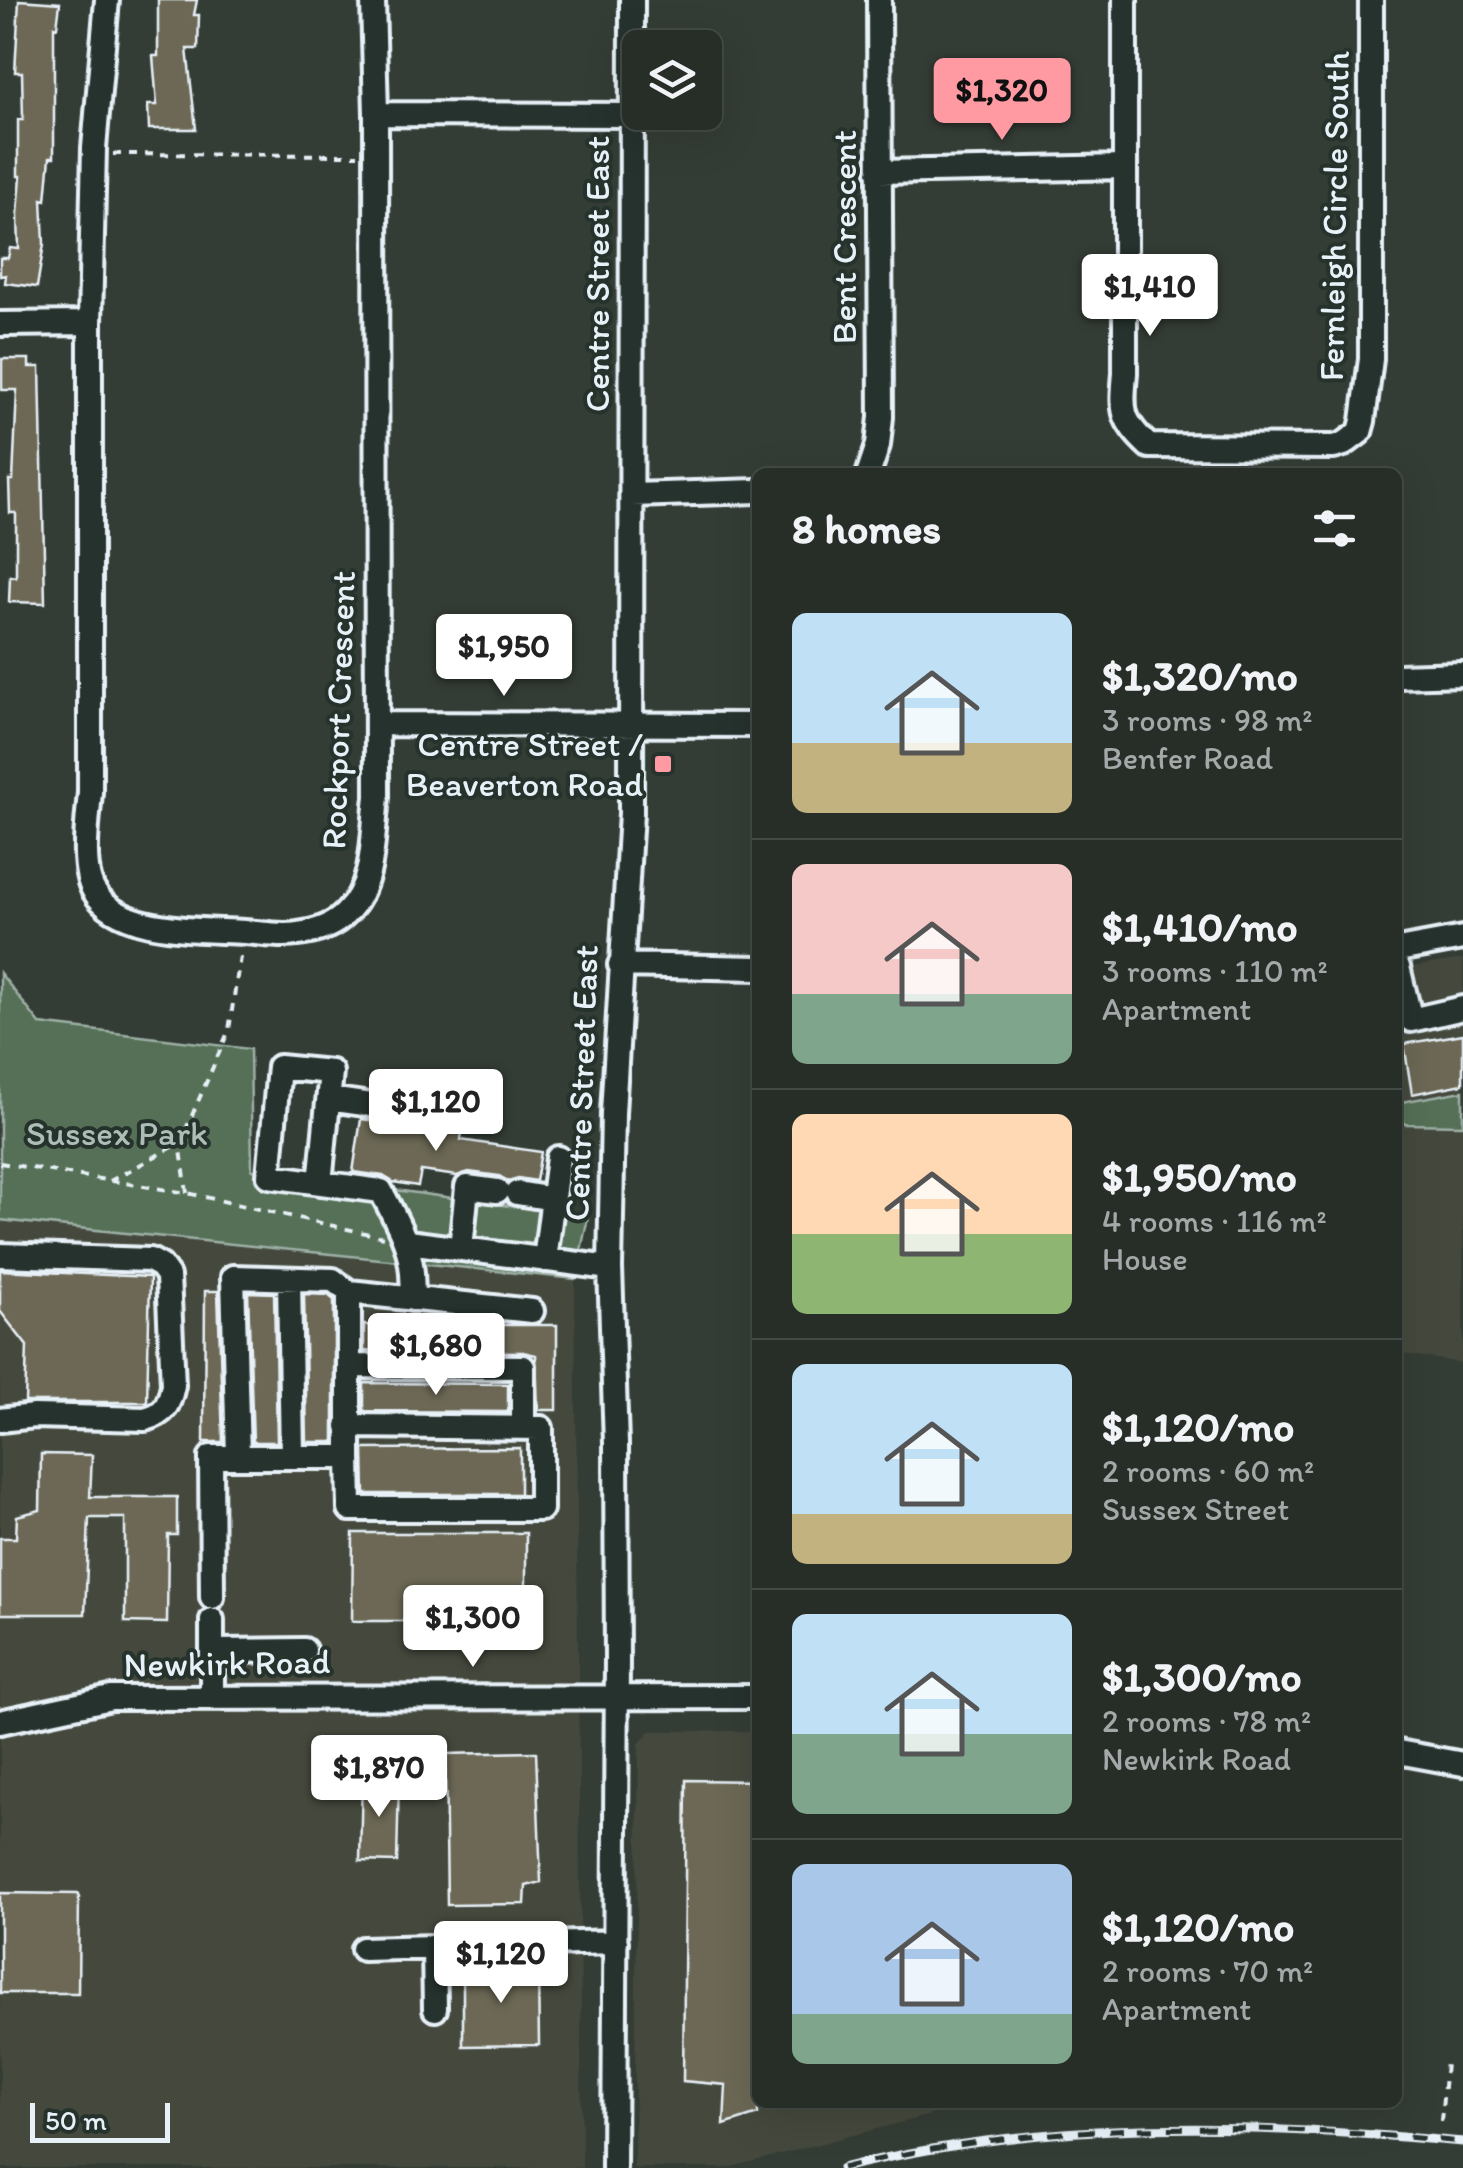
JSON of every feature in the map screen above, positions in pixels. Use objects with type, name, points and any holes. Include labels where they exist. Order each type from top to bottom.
[{"type":"street","name":"Rockport Crescent","points":[[107,0],[94,148],[90,324],[90,792],[86,850],[93,890],[123,915],[150,924],[278,936],[316,930],[344,916],[358,900],[368,880],[377,797],[373,0]]},
{"type":"street","name":"Centre Street East","points":[[632,0],[632,30]]},
{"type":"street","name":"Bent Crescent","points":[[870,468],[881,417],[879,0]]},
{"type":"street","points":[[879,172],[1125,167],[1125,0]]},
{"type":"street","name":"Fernleigh Circle South","points":[[1125,167],[1126,373],[1122,410],[1133,432],[1149,446],[1344,444],[1360,432],[1372,359],[1370,0]]},
{"type":"street","points":[[376,114],[622,115]]},
{"type":"street","name":"Centre Street East","points":[[614,2168],[616,1444],[610,1268],[620,965],[631,812],[632,130]]},
{"type":"street","points":[[0,324],[90,324]]},
{"type":"street","points":[[1246,448],[1247,468]]},
{"type":"street","points":[[632,494],[752,491]]},
{"type":"street","points":[[1402,676],[1463,674]]},
{"type":"street","points":[[377,724],[752,725]]},
{"type":"street","points":[[1402,949],[1463,938]]},
{"type":"street","points":[[620,965],[752,968]]},
{"type":"street","points":[[1402,985],[1410,1020],[1463,1008]]},
{"type":"street","points":[[320,1182],[331,1072],[278,1067],[269,1176],[382,1191],[408,1242],[414,1276],[412,1298]]},
{"type":"street","points":[[328,1099],[428,1113],[450,1106],[469,1108]]},
{"type":"street","points":[[545,1260],[558,1158]]},
{"type":"street","points":[[461,1250],[467,1187],[553,1199]]},
{"type":"street","points":[[408,1242],[610,1268]]},
{"type":"street","points":[[0,1256],[150,1260],[162,1266],[168,1276],[173,1385],[170,1403],[160,1415],[145,1419],[34,1416],[0,1420]]},
{"type":"street","points":[[238,1456],[233,1278],[333,1280],[349,1292],[532,1311]]},
{"type":"street","points":[[290,1279],[292,1456]]},
{"type":"street","points":[[348,1426],[540,1428],[542,1509],[350,1509],[348,1426],[349,1292]]},
{"type":"street","points":[[348,1366],[523,1366],[524,1428]]},
{"type":"street","points":[[212,1696],[211,1457],[349,1457]]},
{"type":"street","points":[[212,1650],[304,1650]]},
{"type":"street","name":"Newkirk Road","points":[[0,1722],[111,1698],[752,1697]]},
{"type":"street","points":[[1402,1753],[1463,1764]]},
{"type":"street","points":[[363,1949],[616,1942]]},
{"type":"street","points":[[434,1947],[435,2009]]},
{"type":"path","points":[[94,148],[120,157],[376,155]]},
{"type":"path","points":[[186,1193],[180,1143],[228,1030],[244,932]]},
{"type":"path","points":[[110,1181],[180,1143]]},
{"type":"path","points":[[0,1163],[186,1193],[408,1242]]},
{"type":"path","points":[[1441,2122],[1446,2063]]},
{"type":"shaded area","points":[[1463,959],[1463,1363],[1402,1354],[1402,968]]},
{"type":"shaded area","points":[[0,1220],[575,1279],[582,2168],[0,2168]]},
{"type":"shaded area","points":[[650,1731],[752,1731],[752,2108],[957,2108],[727,2168],[634,2168],[639,1744]]},
{"type":"green space","name":"Sussex Park","points":[[0,973],[40,1024],[250,1049],[252,1170],[588,1217],[575,1279],[0,1220]]},
{"type":"green space","points":[[1463,1091],[1463,1125],[1404,1124],[1402,1102]]},
{"type":"building","points":[[19,0],[60,3],[57,27],[54,26],[54,157],[50,157],[46,200],[42,199],[44,244],[37,287],[5,283],[6,275],[0,276],[0,258],[8,258],[10,248],[19,249],[18,120],[23,120],[22,72],[15,72]]},
{"type":"building","points":[[158,0],[197,0],[194,15],[199,15],[198,49],[187,49],[196,129],[149,129],[148,105],[157,105],[153,56],[158,56]]},
{"type":"building","points":[[2,359],[29,359],[29,367],[40,367],[45,603],[9,602],[10,576],[16,577],[16,513],[10,513],[9,480],[13,480],[17,390],[2,390]]},
{"type":"building","points":[[1463,1034],[1463,1084],[1412,1094],[1404,1044]]},
{"type":"building","points":[[361,1119],[425,1128],[463,1122],[461,1140],[541,1152],[536,1181],[508,1181],[469,1172],[457,1176],[421,1171],[418,1186],[353,1172]]},
{"type":"building","points":[[0,1270],[150,1277],[147,1402],[25,1402],[27,1346],[0,1311]]},
{"type":"building","points":[[205,1291],[218,1291],[223,1442],[204,1442]]},
{"type":"building","points":[[248,1292],[274,1293],[277,1442],[253,1442]]},
{"type":"building","points":[[304,1294],[328,1295],[334,1300],[334,1442],[307,1442]]},
{"type":"building","points":[[364,1325],[557,1325],[557,1410],[538,1410],[536,1355],[364,1351]]},
{"type":"building","points":[[364,1383],[508,1384],[508,1412],[364,1411]]},
{"type":"building","points":[[520,1448],[520,1494],[365,1494],[364,1449]]},
{"type":"building","points":[[41,1454],[92,1455],[90,1497],[177,1497],[177,1535],[168,1535],[167,1623],[125,1622],[125,1518],[89,1518],[85,1614],[0,1614],[0,1538],[16,1538],[17,1516],[40,1510]]},
{"type":"building","points":[[353,1533],[526,1533],[526,1621],[352,1621]]},
{"type":"building","points":[[536,1752],[541,1882],[526,1886],[525,1904],[447,1905],[445,1754]]},
{"type":"building","points":[[362,1778],[399,1779],[397,1862],[360,1861]]},
{"type":"building","points":[[686,1780],[752,1781],[752,2108],[758,2108],[758,2114],[724,2125],[726,2085],[683,2081]]},
{"type":"building","points":[[0,1893],[79,1894],[78,1993],[0,1993]]},
{"type":"building","points":[[463,1966],[538,1966],[539,2045],[463,2046]]},
{"type":"railway","points":[[842,2168],[919,2151],[1073,2132],[1229,2128],[1463,2142]]},
{"type":"place","name":"Centre Street / Beaverton Road","points":[[663,764]]}]
